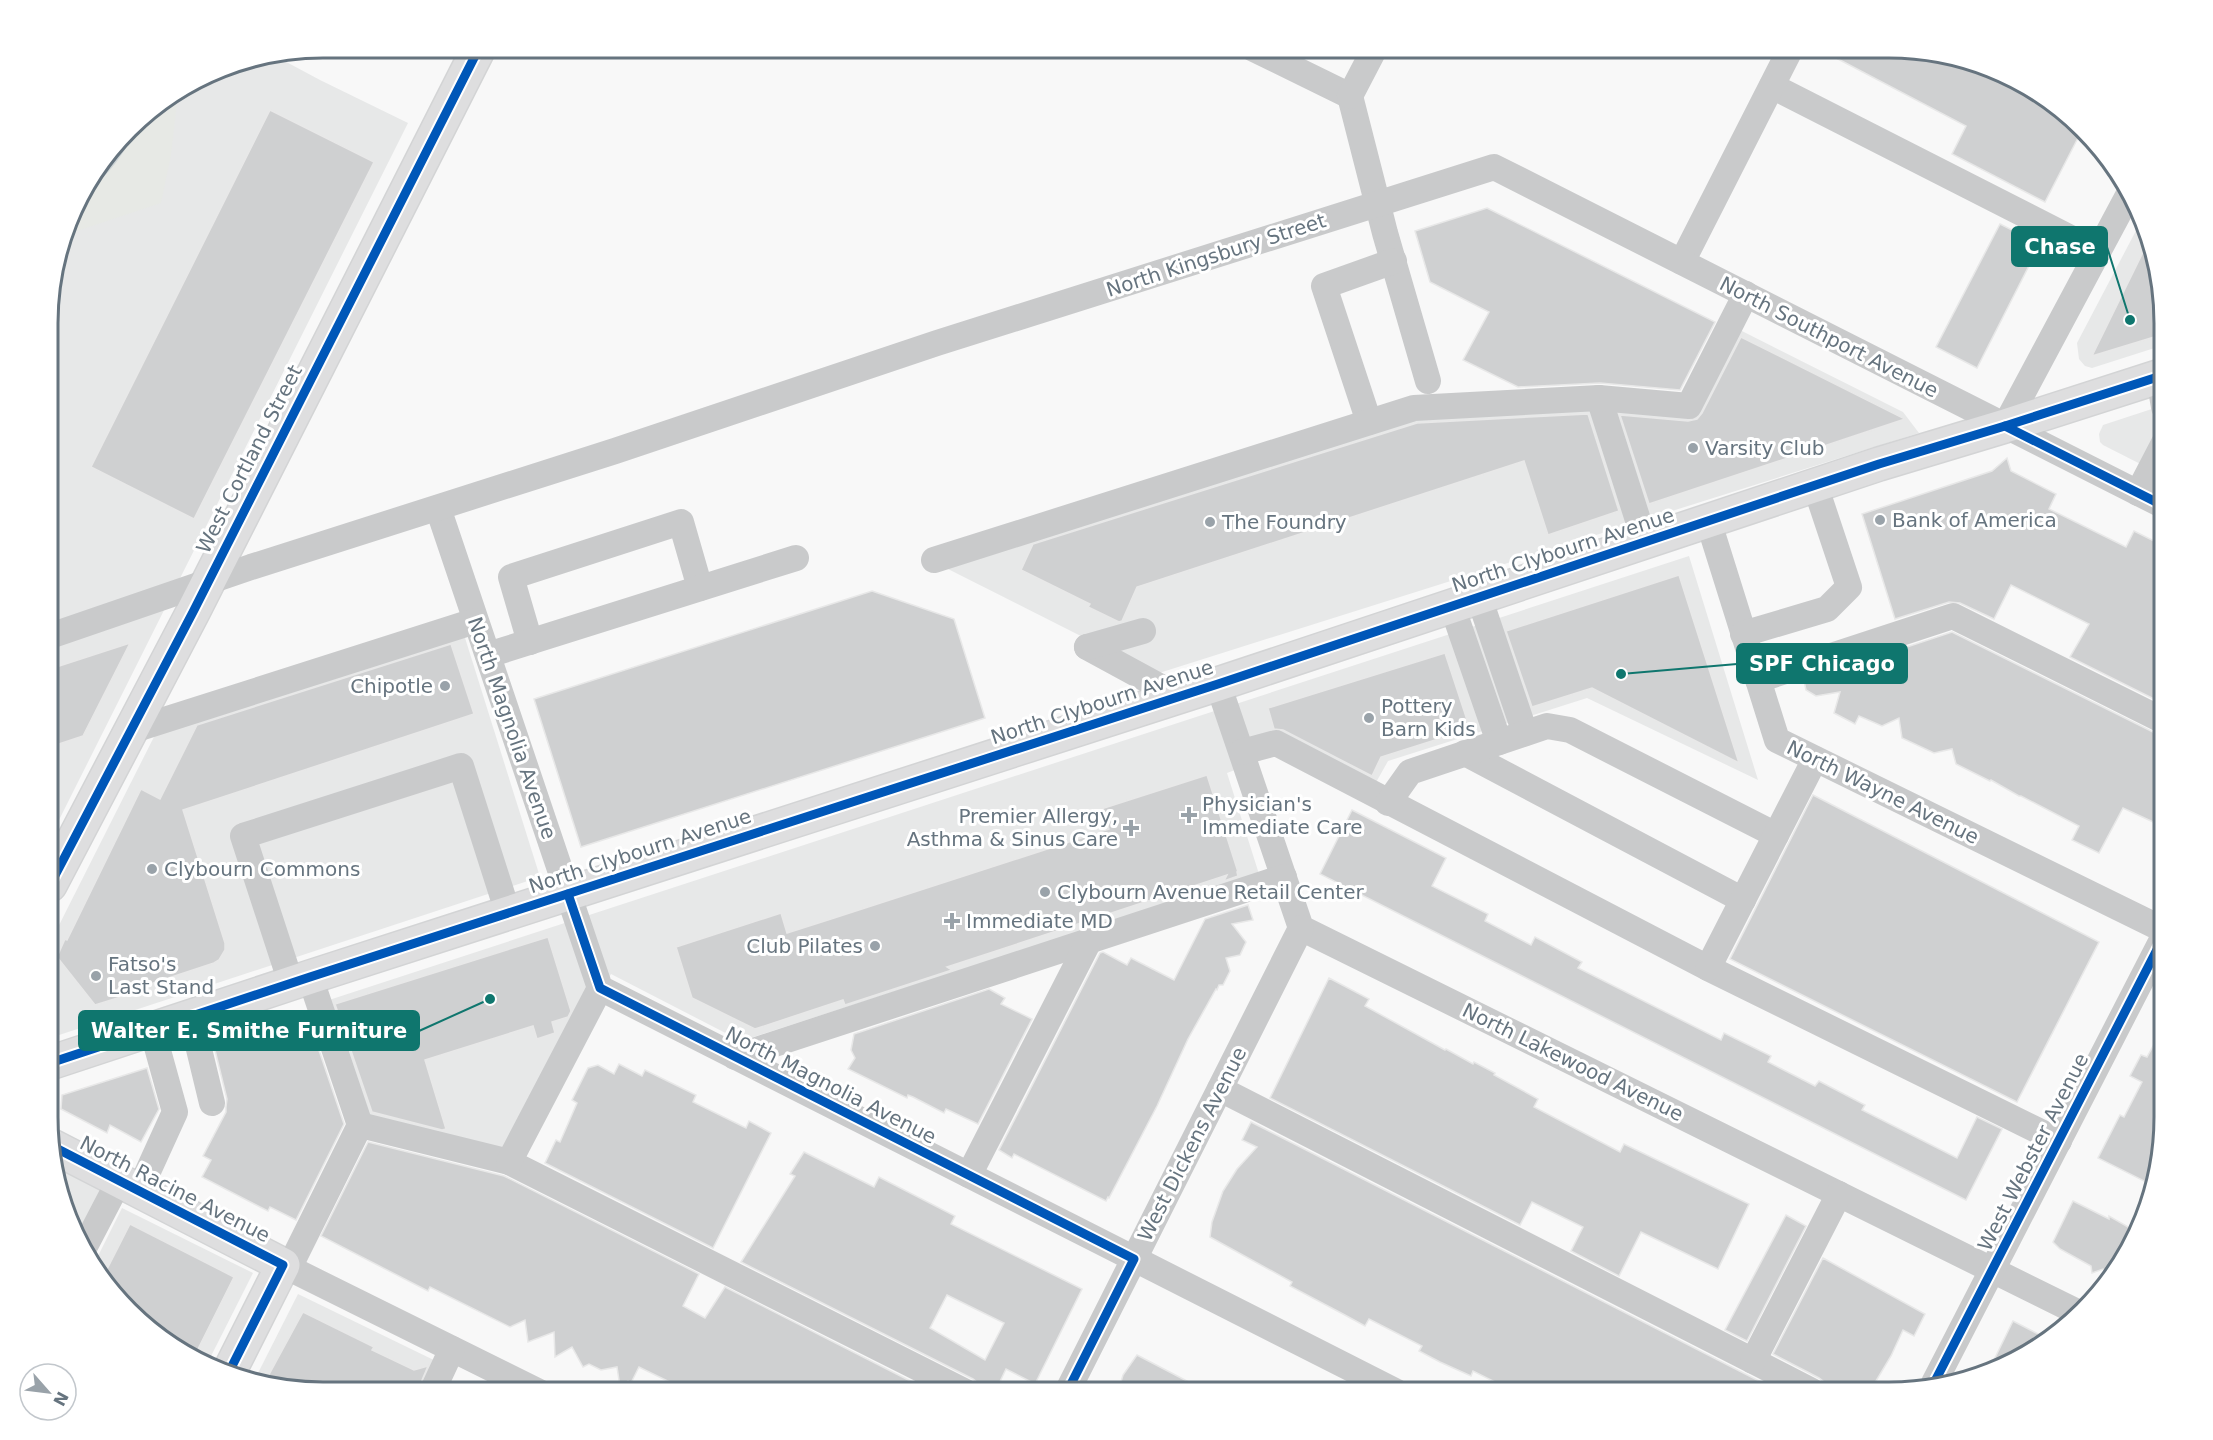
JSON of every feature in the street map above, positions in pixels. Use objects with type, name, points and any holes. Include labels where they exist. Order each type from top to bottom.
[{"type":"main road","name":"West Cortland Street","points":[[58,856],[62,841],[130,731],[474,58]]},
{"type":"main road","name":"North Clybourn Avenue","points":[[58,1060],[300,980],[1179,697],[1815,485],[2005,426],[2154,388]]},
{"type":"main road","name":"North Racine Avenue","points":[[61,1151],[286,1266]]},
{"type":"main road","points":[[233,1365],[286,1266]]},
{"type":"street","points":[[1272,58],[1350,96]]},
{"type":"street","points":[[1370,58],[1350,96],[1377,203],[1428,381]]},
{"type":"street","points":[[1682,262],[1786,58]]},
{"type":"street","points":[[1772,86],[2098,252]]},
{"type":"street","name":"North Kingsbury Street","points":[[58,633],[937,343],[1494,167]]},
{"type":"street","name":"North Southport Avenue","points":[[1494,167],[2154,501]]},
{"type":"street","points":[[2005,426],[2125,202]]},
{"type":"street","points":[[1369,422],[1324,286],[1394,261]]},
{"type":"street","points":[[934,560],[1414,408],[1599,398],[1689,406],[1746,294]]},
{"type":"street","points":[[1599,398],[1645,542]]},
{"type":"street","points":[[2138,493],[2154,462]]},
{"type":"street","points":[[1743,634],[1827,609],[1849,587],[1815,485]]},
{"type":"street","name":"North Magnolia Avenue","points":[[438,508],[600,988],[1377,1382]]},
{"type":"street","name":"North Wayne Avenue","points":[[1708,520],[1777,740],[2154,925]]},
{"type":"street","points":[[530,642],[511,577],[681,522],[700,588]]},
{"type":"street","points":[[488,656],[796,558]]},
{"type":"street","points":[[1466,601],[1525,733]]},
{"type":"street","points":[[1466,601],[1499,742]]},
{"type":"street","points":[[1758,680],[1953,616],[2154,716]]},
{"type":"street","points":[[130,731],[475,621]]},
{"type":"street","points":[[1143,631],[1087,646],[1179,697]]},
{"type":"street","points":[[1218,684],[1301,928]]},
{"type":"street","points":[[1388,803],[1410,772],[1547,726],[1570,730],[1776,835]]},
{"type":"street","points":[[1242,752],[1276,743],[1708,968],[2059,1141]]},
{"type":"street","points":[[1466,753],[1743,900]]},
{"type":"street","points":[[1708,968],[1815,759]]},
{"type":"street","points":[[360,1125],[243,836],[461,766],[508,913]]},
{"type":"street","points":[[735,1057],[1284,877]]},
{"type":"street","name":"West Dickens Avenue","points":[[1072,1382],[1301,928]]},
{"type":"street","name":"North Lakewood Avenue","points":[[1301,928],[2071,1309]]},
{"type":"street","points":[[969,1175],[1089,941]]},
{"type":"street","name":"West Webster Avenue","points":[[1937,1377],[2154,956]]},
{"type":"street","points":[[509,1162],[600,988]]},
{"type":"street","points":[[191,1016],[212,1103]]},
{"type":"street","points":[[90,1241],[129,1186],[175,1112],[152,1029]]},
{"type":"street","points":[[1220,1089],[1753,1361],[1779,1382]]},
{"type":"street","points":[[360,1125],[509,1162],[946,1382]]},
{"type":"street","points":[[286,1266],[360,1125]]},
{"type":"street","points":[[1753,1361],[1839,1194]]},
{"type":"street","name":"North Racine Avenue","points":[[286,1266],[519,1382]]},
{"type":"street","points":[[437,1382],[452,1349]]},
{"type":"shaded area","points":[[286,62],[408,123],[58,822],[59,306],[64,271],[73,238],[86,206],[99,183],[136,136],[176,103],[222,79],[271,64]]},
{"type":"shaded area","points":[[177,102],[171,155],[161,203],[77,231],[86,206],[99,183],[136,136]]},
{"type":"shaded area","points":[[127,146],[116,162],[102,178]]},
{"type":"shaded area","points":[[2137,229],[2152,289],[2154,348],[2092,368],[2085,366],[2079,359],[2077,343]]},
{"type":"shaded area","name":"The Foundry","points":[[1736,328],[1903,412],[1919,433],[1156,674],[944,567],[1409,412],[1699,407]]},
{"type":"shaded area","points":[[2154,408],[2154,471],[2103,445],[2099,434],[2103,425]]},
{"type":"shaded area","points":[[1689,556],[1758,780],[1587,698],[1388,761],[1374,786],[1296,747],[1227,773],[1259,874],[741,1041],[611,974],[507,1152],[365,1120],[326,1001]]},
{"type":"shaded area","name":"Clybourn Commons","points":[[461,625],[540,877],[58,1035],[58,927],[162,721]]},
{"type":"shaded area","points":[[64,1170],[103,1189],[83,1228]]},
{"type":"shaded area","points":[[122,1208],[253,1273],[211,1356],[176,1337],[149,1316],[113,1278],[98,1256]]},
{"type":"shaded area","points":[[298,1294],[444,1365],[436,1382],[323,1382],[289,1379],[258,1373]]},
{"type":"building","points":[[1836,58],[1907,59],[1942,64],[1975,73],[2007,86],[2037,103],[2078,137],[2045,202],[1952,154],[1966,126]]},
{"type":"building","points":[[270,110],[374,162],[194,519],[91,467]]},
{"type":"building","points":[[1487,208],[1715,322],[1680,390],[1600,383],[1518,387],[1463,360],[1489,312],[1430,282],[1415,231]]},
{"type":"building","points":[[2000,224],[2040,244],[1977,368],[1936,347]]},
{"type":"building","points":[[2144,251],[2152,289],[2154,337],[2092,356]]},
{"type":"building","points":[[1741,337],[1905,419],[1649,504],[1620,415],[1688,421],[1697,419]]},
{"type":"building","name":"The Foundry","points":[[1588,414],[1619,511],[1548,535],[1524,461],[1137,587],[1122,621],[1119,622],[1088,607],[1090,604],[1021,570],[1033,544],[1417,423]]},
{"type":"building","points":[[2007,458],[2011,471],[2056,494],[2049,509],[2126,547],[2134,531],[2154,541],[2154,699],[2070,657],[2089,624],[2011,585],[1994,619],[1960,603],[1949,602],[1895,619],[1862,514],[1992,471]]},
{"type":"building","points":[[1679,575],[1739,763],[1592,688],[1532,707],[1506,631]]},
{"type":"building","points":[[872,591],[954,619],[985,718],[581,847],[534,699]]},
{"type":"building","points":[[1952,632],[2154,733],[2154,822],[2123,808],[2099,853],[2072,840],[2079,826],[1956,764],[1952,749],[1934,753],[1902,738],[1899,718],[1882,726],[1859,716],[1855,724],[1834,713],[1840,692],[1816,696],[1806,690],[1804,681]]},
{"type":"building","points":[[130,643],[83,736],[58,744],[58,666]]},
{"type":"building","name":"Clybourn Commons","points":[[451,644],[474,714],[183,810],[225,943],[225,950],[219,960],[214,963],[123,993],[124,996],[95,1005],[58,958],[58,955],[141,789],[160,799],[197,725]]},
{"type":"building","name":"Pottery Barn Kids","points":[[1445,653],[1470,729],[1381,757],[1372,776],[1283,730],[1274,729],[1268,708]]},
{"type":"building","name":"Clybourn Avenue Retail Center","points":[[1207,775],[1238,876],[1224,881],[1227,875],[947,967],[952,970],[845,1005],[843,1000],[755,1029],[692,998],[676,947],[781,913],[787,933],[1109,829],[1101,809]]},
{"type":"building","points":[[1813,795],[2099,942],[2017,1102],[1730,959]]},
{"type":"building","points":[[1352,810],[1446,858],[1432,886],[1488,914],[1485,921],[1531,945],[1535,937],[1582,962],[1578,968],[1721,1040],[1724,1033],[1771,1056],[1768,1062],[1815,1086],[1819,1081],[1865,1105],[1862,1110],[1957,1158],[1977,1117],[2002,1129],[1966,1200],[1320,874]]},
{"type":"building","points":[[1248,905],[1253,920],[1232,924],[1246,942],[1240,955],[1226,958],[1230,971],[1223,985],[1219,985],[1216,989],[1188,1039],[1157,1106],[1106,1201],[1014,1154],[1012,1158],[999,1150],[1100,953],[1103,952],[1127,965],[1131,958],[1174,980],[1205,919]]},
{"type":"building","points":[[548,937],[571,1011],[568,1017],[552,1022],[555,1033],[537,1039],[533,1026],[425,1060],[446,1129],[442,1130],[372,1112],[335,1004]]},
{"type":"building","points":[[1329,978],[1369,999],[1365,1006],[1445,1050],[1495,1073],[1494,1075],[1538,1099],[1534,1107],[1620,1152],[1624,1144],[1749,1204],[1718,1269],[1641,1232],[1619,1276],[1571,1251],[1583,1227],[1532,1202],[1520,1225],[1270,1098]]},
{"type":"building","points":[[989,989],[1005,998],[1001,1004],[1032,1019],[978,1124],[946,1109],[944,1113],[908,1095],[907,1098],[848,1069],[855,1058],[851,1050],[854,1034]]},
{"type":"building","points":[[307,1015],[344,1124],[296,1220],[270,1207],[268,1211],[202,1177],[211,1160],[203,1156],[226,1112],[227,1099],[214,1046]]},
{"type":"building","points":[[2154,1044],[2154,1134],[2146,1182],[2098,1158],[2120,1115],[2124,1117],[2142,1082],[2130,1076],[2141,1055],[2147,1057]]},
{"type":"building","points":[[619,1064],[642,1076],[645,1070],[696,1095],[693,1102],[746,1128],[749,1121],[771,1133],[713,1248],[545,1163],[556,1140],[560,1142],[577,1103],[572,1100],[588,1068],[598,1065],[614,1074]]},
{"type":"building","points":[[147,1068],[159,1109],[141,1142],[110,1125],[107,1133],[61,1109],[62,1095]]},
{"type":"building","points":[[1251,1122],[1761,1382],[1495,1382],[1473,1371],[1471,1376],[1440,1362],[1419,1351],[1422,1346],[1369,1319],[1365,1326],[1290,1286],[1292,1282],[1210,1237],[1212,1222],[1223,1191],[1237,1169],[1257,1147],[1242,1140]]},
{"type":"building","points":[[368,1142],[504,1176],[699,1274],[683,1306],[705,1318],[725,1287],[912,1382],[670,1382],[639,1367],[632,1382],[619,1382],[617,1367],[601,1370],[589,1364],[583,1367],[572,1347],[555,1357],[554,1332],[528,1342],[525,1320],[510,1327],[430,1287],[428,1291],[321,1236]]},
{"type":"building","points":[[804,1152],[874,1187],[879,1177],[955,1216],[951,1224],[1082,1289],[1036,1382],[1031,1382],[1006,1369],[1000,1382],[977,1382],[741,1262],[795,1176],[790,1174]],"holes":[[[947,1295],[1004,1323],[985,1360],[930,1328]]]},
{"type":"building","points":[[2073,1201],[2109,1219],[2109,1216],[2130,1228],[2105,1270],[2092,1273],[2091,1266],[2060,1249],[2053,1242]]},
{"type":"building","points":[[1786,1215],[1806,1226],[1747,1341],[1725,1330]]},
{"type":"building","points":[[130,1224],[234,1277],[198,1350],[176,1337],[149,1316],[107,1269]]},
{"type":"building","points":[[1823,1258],[1925,1314],[1914,1336],[1903,1330],[1875,1382],[1824,1382],[1773,1354]]},
{"type":"building","points":[[303,1312],[374,1347],[372,1350],[414,1370],[428,1366],[421,1382],[323,1382],[269,1375]]},
{"type":"building","points":[[2013,1321],[2040,1335],[2022,1346],[1994,1360]]},
{"type":"building","points":[[1137,1355],[1189,1382],[1121,1382],[1123,1375]]},
{"type":"cycle path","points":[[58,870],[193,612],[474,58]]},
{"type":"cycle path","points":[[58,1060],[1218,684],[1879,464],[2154,378]]},
{"type":"cycle path","points":[[2005,426],[2154,501]]},
{"type":"cycle path","points":[[568,894],[600,988],[1134,1259],[1072,1382]]},
{"type":"cycle path","points":[[1937,1377],[2154,955]]},
{"type":"cycle path","points":[[61,1151],[283,1265],[233,1365]]},
{"type":"place","name":"Chase","points":[[2130,320]]},
{"type":"place","name":"Varsity Club","points":[[1693,448]]},
{"type":"place","name":"Bank of America","points":[[1880,520]]},
{"type":"place","name":"The Foundry","points":[[1210,522]]},
{"type":"place","name":"SPF Chicago","points":[[1621,674]]},
{"type":"place","name":"Chipotle","points":[[445,686]]},
{"type":"place","name":"Pottery Barn Kids","points":[[1369,718]]},
{"type":"place","name":"Physician's Immediate Care","points":[[1189,815]]},
{"type":"place","name":"Premier Allergy, Asthma & Sinus Care","points":[[1131,828]]},
{"type":"place","name":"Clybourn Commons","points":[[152,869]]},
{"type":"place","name":"Clybourn Avenue Retail Center","points":[[1045,892]]},
{"type":"place","name":"Immediate MD","points":[[952,921]]},
{"type":"place","name":"Club Pilates","points":[[875,946]]},
{"type":"place","name":"Fatso's Last Stand","points":[[96,976]]},
{"type":"place","name":"Walter E. Smithe Furniture","points":[[490,999]]}]
